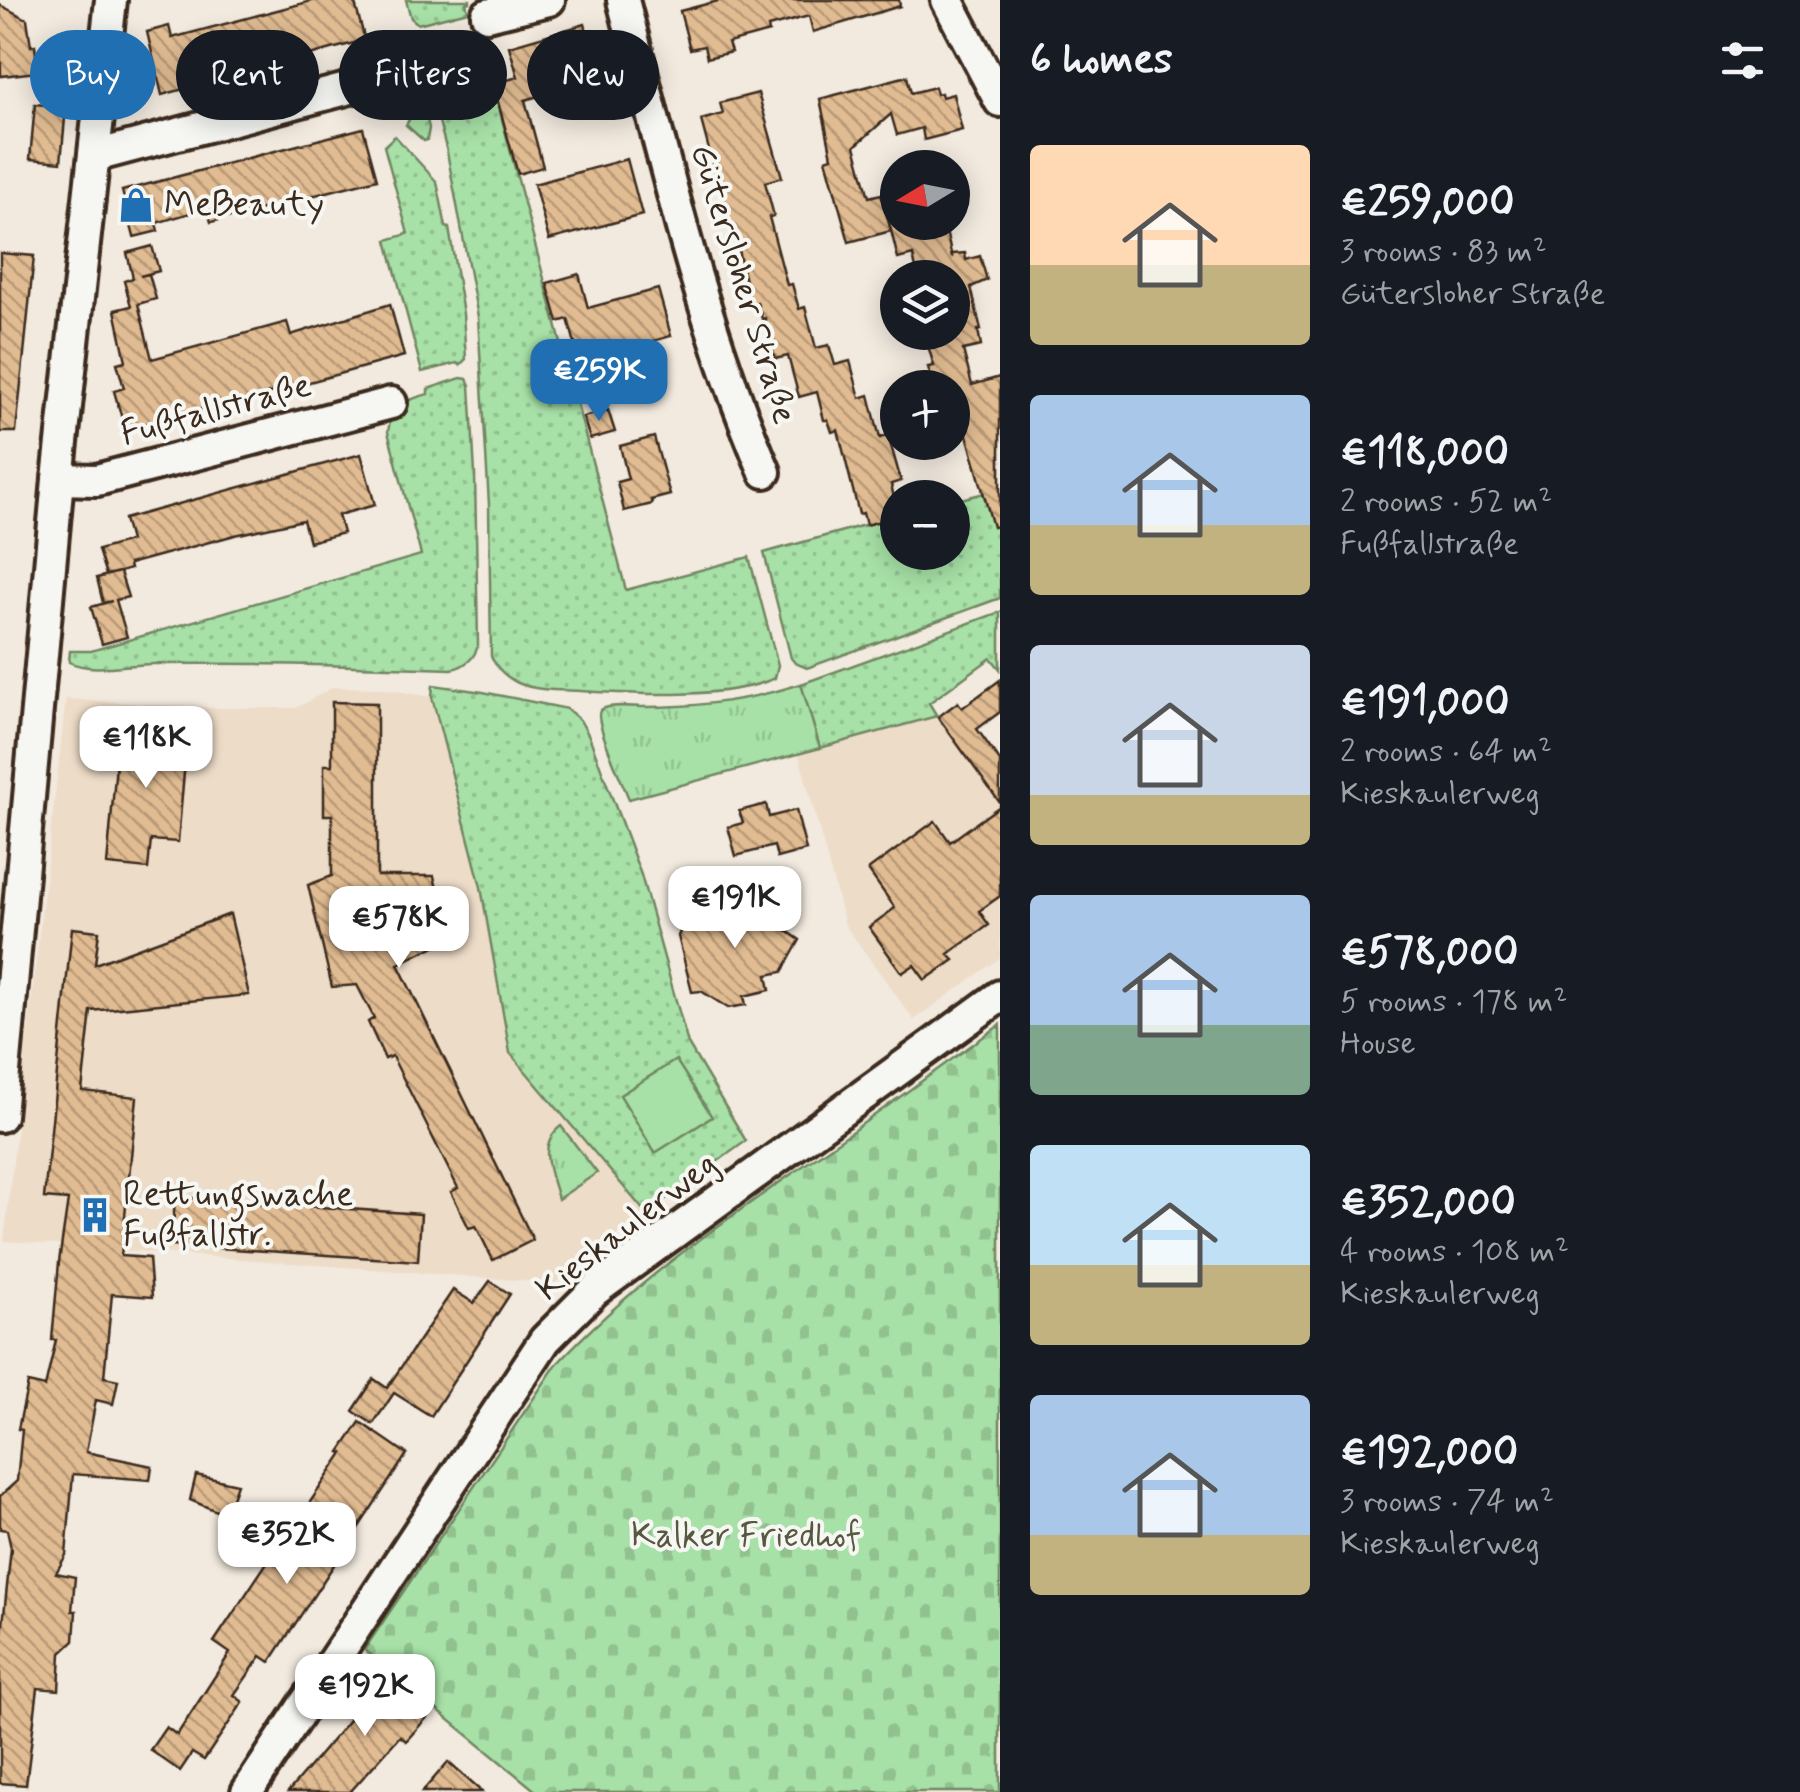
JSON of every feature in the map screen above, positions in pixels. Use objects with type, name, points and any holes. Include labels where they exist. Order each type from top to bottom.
[{"type":"street","name":"Fußfallstraße","points":[[0,1116],[58,479],[110,0]]},
{"type":"street","points":[[487,15],[549,0]]},
{"type":"street","name":"Gütersloher Straße","points":[[623,0],[694,276],[741,416],[765,472]]},
{"type":"street","points":[[947,0],[1000,101]]},
{"type":"street","points":[[95,156],[339,91]]},
{"type":"street","name":"Fußfallstraße","points":[[58,479],[98,480],[391,403]]},
{"type":"street","name":"Kieskaulerweg","points":[[247,1792],[545,1340],[595,1290],[1000,996]]},
{"type":"shaded area","points":[[333,687],[379,688],[432,697],[481,887],[510,1053],[646,1213],[555,1283],[4,1241],[66,699],[210,708],[296,708]]},
{"type":"shaded area","points":[[937,717],[1000,803],[1000,958],[914,1020],[845,925],[799,755]]},
{"type":"green space","points":[[406,0],[470,2],[466,3],[468,11],[418,24],[411,18]]},
{"type":"green space","points":[[409,120],[427,120],[427,140],[424,141],[406,125]]},
{"type":"green space","points":[[439,120],[502,120],[626,590],[749,557],[778,665],[775,678],[707,693],[549,690],[514,681],[491,656],[489,505],[478,317]]},
{"type":"green space","points":[[395,136],[437,182],[463,314],[466,359],[460,365],[422,372],[387,240],[408,234],[384,146]]},
{"type":"green space","points":[[461,378],[470,385],[478,645],[465,664],[452,669],[228,664],[98,667],[69,662],[70,651],[91,651],[421,555],[388,432],[390,423],[400,405],[428,394],[428,389]]},
{"type":"green space","points":[[1000,489],[1000,598],[807,668],[795,663],[764,553],[880,521],[880,570],[970,570],[970,497]]},
{"type":"green space","points":[[1000,612],[1000,669],[991,658],[929,703],[937,716],[820,748],[801,684]]},
{"type":"green space","points":[[801,684],[820,748],[629,799],[601,727],[600,711],[614,706],[705,704]]},
{"type":"green space","points":[[433,685],[567,709],[580,720],[589,736],[641,875],[688,1044],[746,1141],[646,1213],[510,1053],[481,887],[432,697]]},
{"type":"green space","name":"Kalker Friedhof","points":[[1000,1025],[1000,1792],[537,1792],[364,1650],[556,1365],[583,1337],[704,1236]]},
{"type":"green space","points":[[676,1060],[712,1117],[655,1153],[620,1095]]},
{"type":"green space","points":[[561,1126],[597,1173],[558,1199],[547,1151],[553,1134]]},
{"type":"building","points":[[315,0],[354,0],[362,30],[339,30],[339,47],[319,52],[319,30],[202,30]]},
{"type":"building","points":[[722,0],[899,0],[900,6],[813,32],[809,16],[768,27],[769,32],[728,43],[731,52],[707,58],[704,46],[690,49],[680,11]]},
{"type":"building","points":[[0,5],[27,19],[30,39],[30,73],[1,76]]},
{"type":"building","points":[[585,24],[587,30],[564,30]]},
{"type":"building","points":[[169,26],[172,38],[176,37],[176,91],[162,95],[156,70],[154,30]]},
{"type":"building","points":[[527,41],[527,120],[530,120],[543,167],[518,174],[503,120],[507,120],[507,80],[518,77],[509,46]]},
{"type":"building","points":[[907,76],[911,93],[935,87],[942,97],[953,94],[962,130],[924,140],[922,128],[897,135],[891,114],[855,146],[869,197],[880,194],[880,234],[849,242],[826,159],[832,157],[820,99]]},
{"type":"building","points":[[758,93],[782,177],[765,182],[774,216],[769,217],[787,285],[792,284],[799,309],[805,307],[816,348],[829,345],[835,365],[850,361],[860,398],[869,395],[880,438],[880,460],[895,460],[901,480],[880,480],[880,521],[866,525],[863,513],[859,514],[838,430],[832,432],[828,420],[824,420],[817,392],[799,397],[788,356],[775,359],[765,318],[762,319],[757,302],[750,304],[733,227],[730,228],[701,120],[723,114],[720,103]]},
{"type":"building","points":[[34,120],[65,120],[61,162],[30,159]]},
{"type":"building","points":[[363,128],[377,179],[211,222],[207,208],[156,223],[158,231],[134,237],[122,191]]},
{"type":"building","points":[[627,159],[642,215],[549,240],[534,184]]},
{"type":"building","points":[[893,240],[948,240],[952,258],[952,254],[965,253],[966,260],[914,260],[913,255],[898,259]]},
{"type":"building","points":[[152,246],[159,271],[140,276],[149,274],[156,299],[138,304],[152,359],[287,322],[291,335],[390,304],[404,356],[125,429],[114,391],[124,388],[117,363],[126,361],[115,310],[131,306],[124,281],[133,278],[127,253]]},
{"type":"building","points":[[0,253],[34,256],[16,432],[0,432]]},
{"type":"building","points":[[980,256],[987,280],[971,287],[981,346],[970,348],[970,260],[966,260]]},
{"type":"building","points":[[579,274],[588,308],[658,289],[671,336],[629,348],[631,357],[605,364],[603,355],[580,361],[568,319],[558,322],[547,283]]},
{"type":"building","points":[[929,350],[963,350],[968,370],[929,370],[934,366]]},
{"type":"building","points":[[970,377],[972,385],[1000,377],[1000,526],[993,527],[970,445]]},
{"type":"building","points":[[608,410],[615,432],[590,439],[583,417]]},
{"type":"building","points":[[654,437],[670,495],[624,511],[617,482],[628,479],[620,446]]},
{"type":"building","points":[[361,454],[375,505],[338,515],[343,533],[309,542],[303,520],[129,564],[130,569],[120,572],[128,597],[116,600],[127,637],[102,644],[91,607],[112,601],[103,603],[97,578],[119,572],[106,575],[98,550],[130,541],[124,519]]},
{"type":"building","points":[[1000,680],[1000,712],[977,729],[1000,761],[1000,803],[938,717],[958,702],[962,708]]},
{"type":"building","points":[[332,702],[377,703],[377,876],[434,876],[449,939],[398,964],[533,1240],[493,1260],[476,1226],[469,1228],[451,1192],[458,1188],[392,1056],[385,1059],[368,1022],[374,1018],[357,985],[332,987],[308,885],[332,876],[332,815],[324,815],[324,765],[332,765]]},
{"type":"building","points":[[120,720],[188,726],[178,842],[151,840],[148,869],[107,865]]},
{"type":"building","points":[[766,804],[769,817],[796,810],[806,850],[777,858],[774,846],[736,856],[728,827],[743,823],[739,811]]},
{"type":"building","points":[[1000,806],[1000,896],[979,911],[989,925],[948,954],[954,960],[925,980],[914,965],[902,973],[869,927],[895,908],[868,870],[935,821],[950,842]]},
{"type":"building","points":[[739,899],[756,909],[770,905],[774,922],[800,940],[782,972],[767,975],[770,990],[744,996],[746,1005],[728,1008],[701,991],[692,992],[678,936],[682,927],[697,923],[707,906]]},
{"type":"building","points":[[230,914],[249,995],[91,1011],[82,1091],[137,1097],[121,1256],[149,1258],[152,1297],[112,1294],[104,1377],[118,1380],[113,1404],[96,1400],[86,1452],[152,1466],[150,1480],[73,1474],[66,1555],[56,1573],[75,1577],[74,1641],[61,1653],[59,1690],[38,1688],[26,1785],[0,1783],[0,1653],[11,1548],[7,1530],[0,1529],[0,1496],[17,1481],[22,1430],[18,1429],[28,1383],[45,1387],[56,1340],[52,1340],[68,1200],[44,1198],[72,928],[99,931],[95,964]]},
{"type":"building","points":[[175,1197],[421,1214],[418,1261],[172,1245]]},
{"type":"building","points":[[490,1281],[510,1294],[431,1416],[394,1393],[373,1424],[353,1411],[374,1379],[387,1388],[453,1290],[474,1303]]},
{"type":"building","points":[[360,1422],[407,1454],[270,1662],[261,1656],[234,1695],[243,1702],[204,1760],[192,1753],[180,1771],[150,1750],[166,1727],[177,1735],[230,1653],[214,1642]]},
{"type":"building","points":[[196,1475],[237,1484],[226,1515],[190,1500]]},
{"type":"building","points":[[385,1673],[432,1712],[406,1741],[400,1736],[350,1792],[288,1792],[354,1714]]},
{"type":"building","points":[[448,1762],[482,1792],[422,1792]]},
{"type":"place","name":"MeBeauty","points":[[136,205]]},
{"type":"place","name":"Rettungswache Fußfallstr.","points":[[95,1215]]}]
